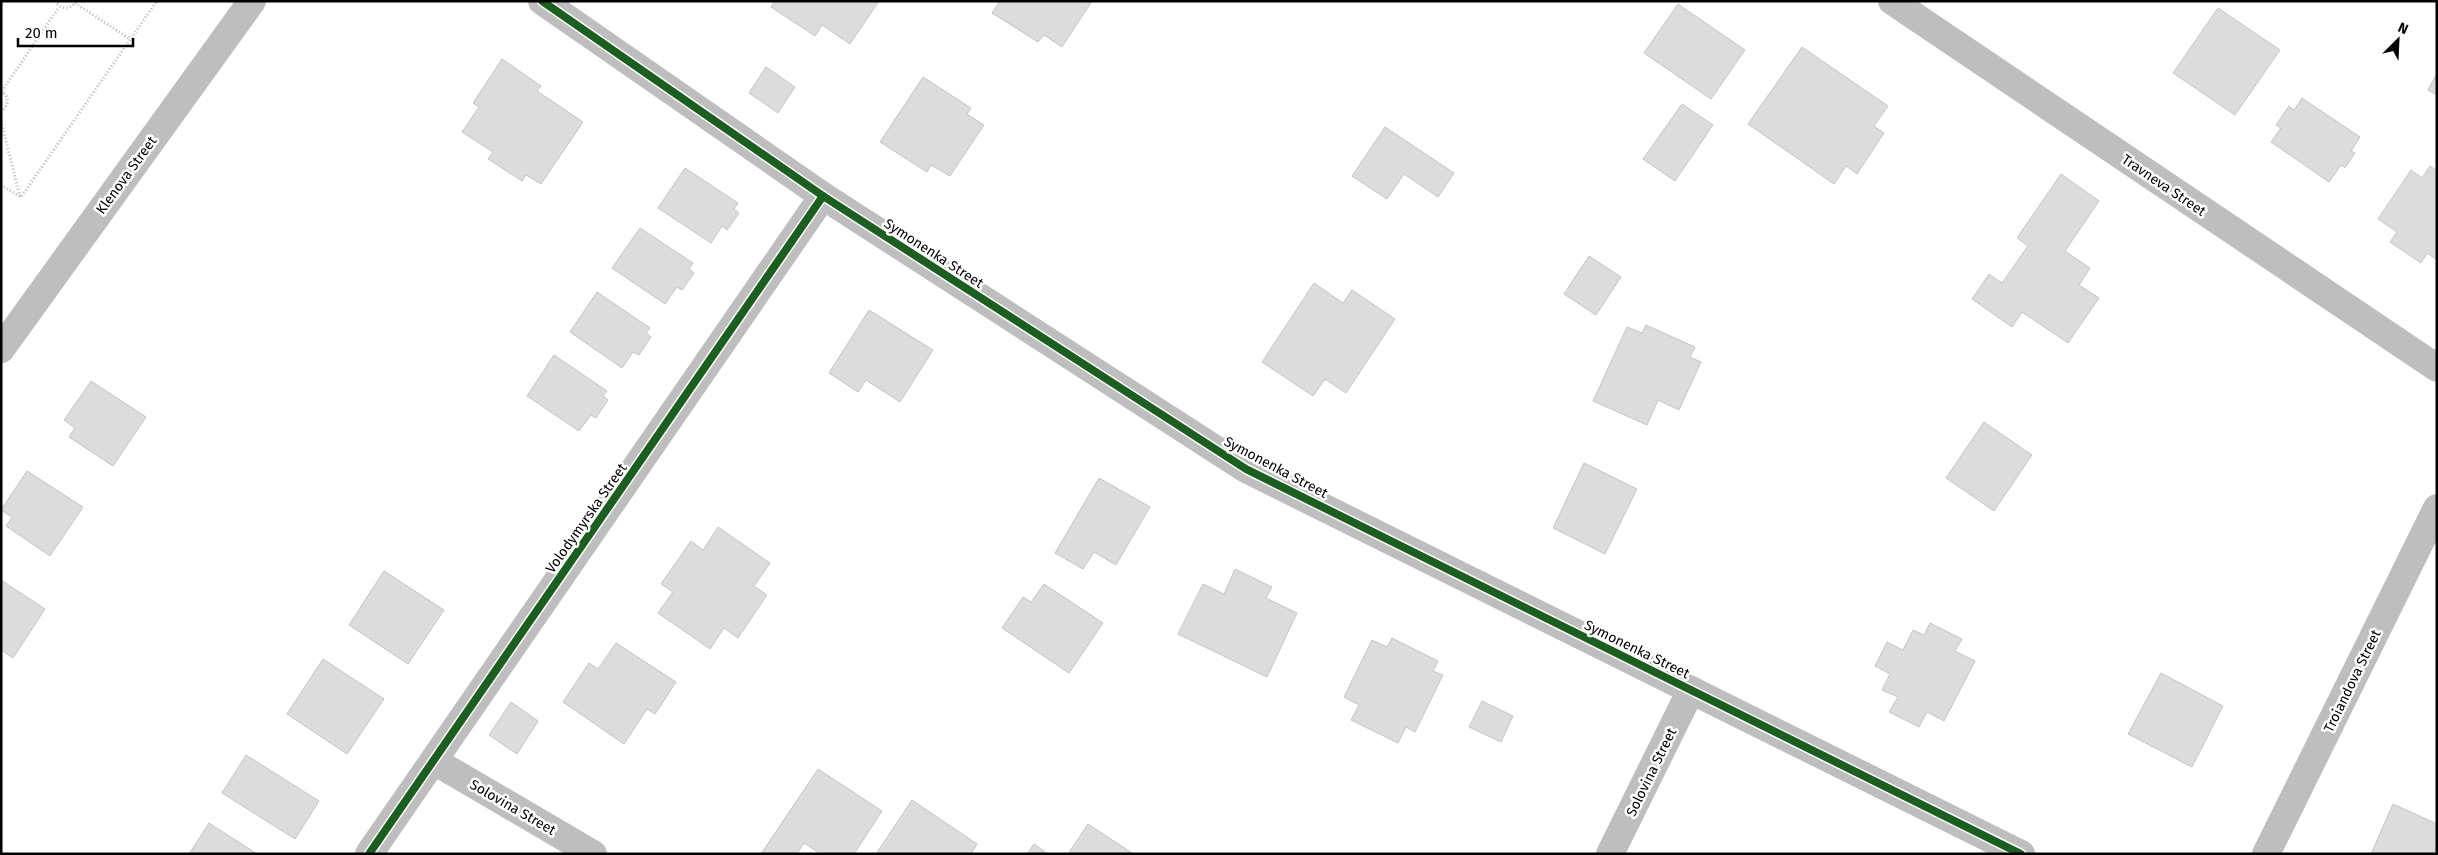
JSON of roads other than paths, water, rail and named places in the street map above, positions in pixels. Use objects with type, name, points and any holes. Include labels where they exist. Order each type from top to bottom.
[{"type":"street","name":"Klenova Street","points":[[1,349],[252,1]]},
{"type":"street","name":"Symonenka Street","points":[[542,1],[823,196],[1246,468],[2021,854]]},
{"type":"street","name":"Travneva Street","points":[[1892,1],[2437,368]]},
{"type":"street","name":"Volodymyrska Street","points":[[369,854],[823,196]]},
{"type":"street","name":"Troiandova Street","points":[[2266,854],[2437,508]]},
{"type":"street","name":"Solovina Street","points":[[1610,854],[1691,690]]},
{"type":"street","name":"Solovina Street","points":[[434,761],[593,854]]}]
